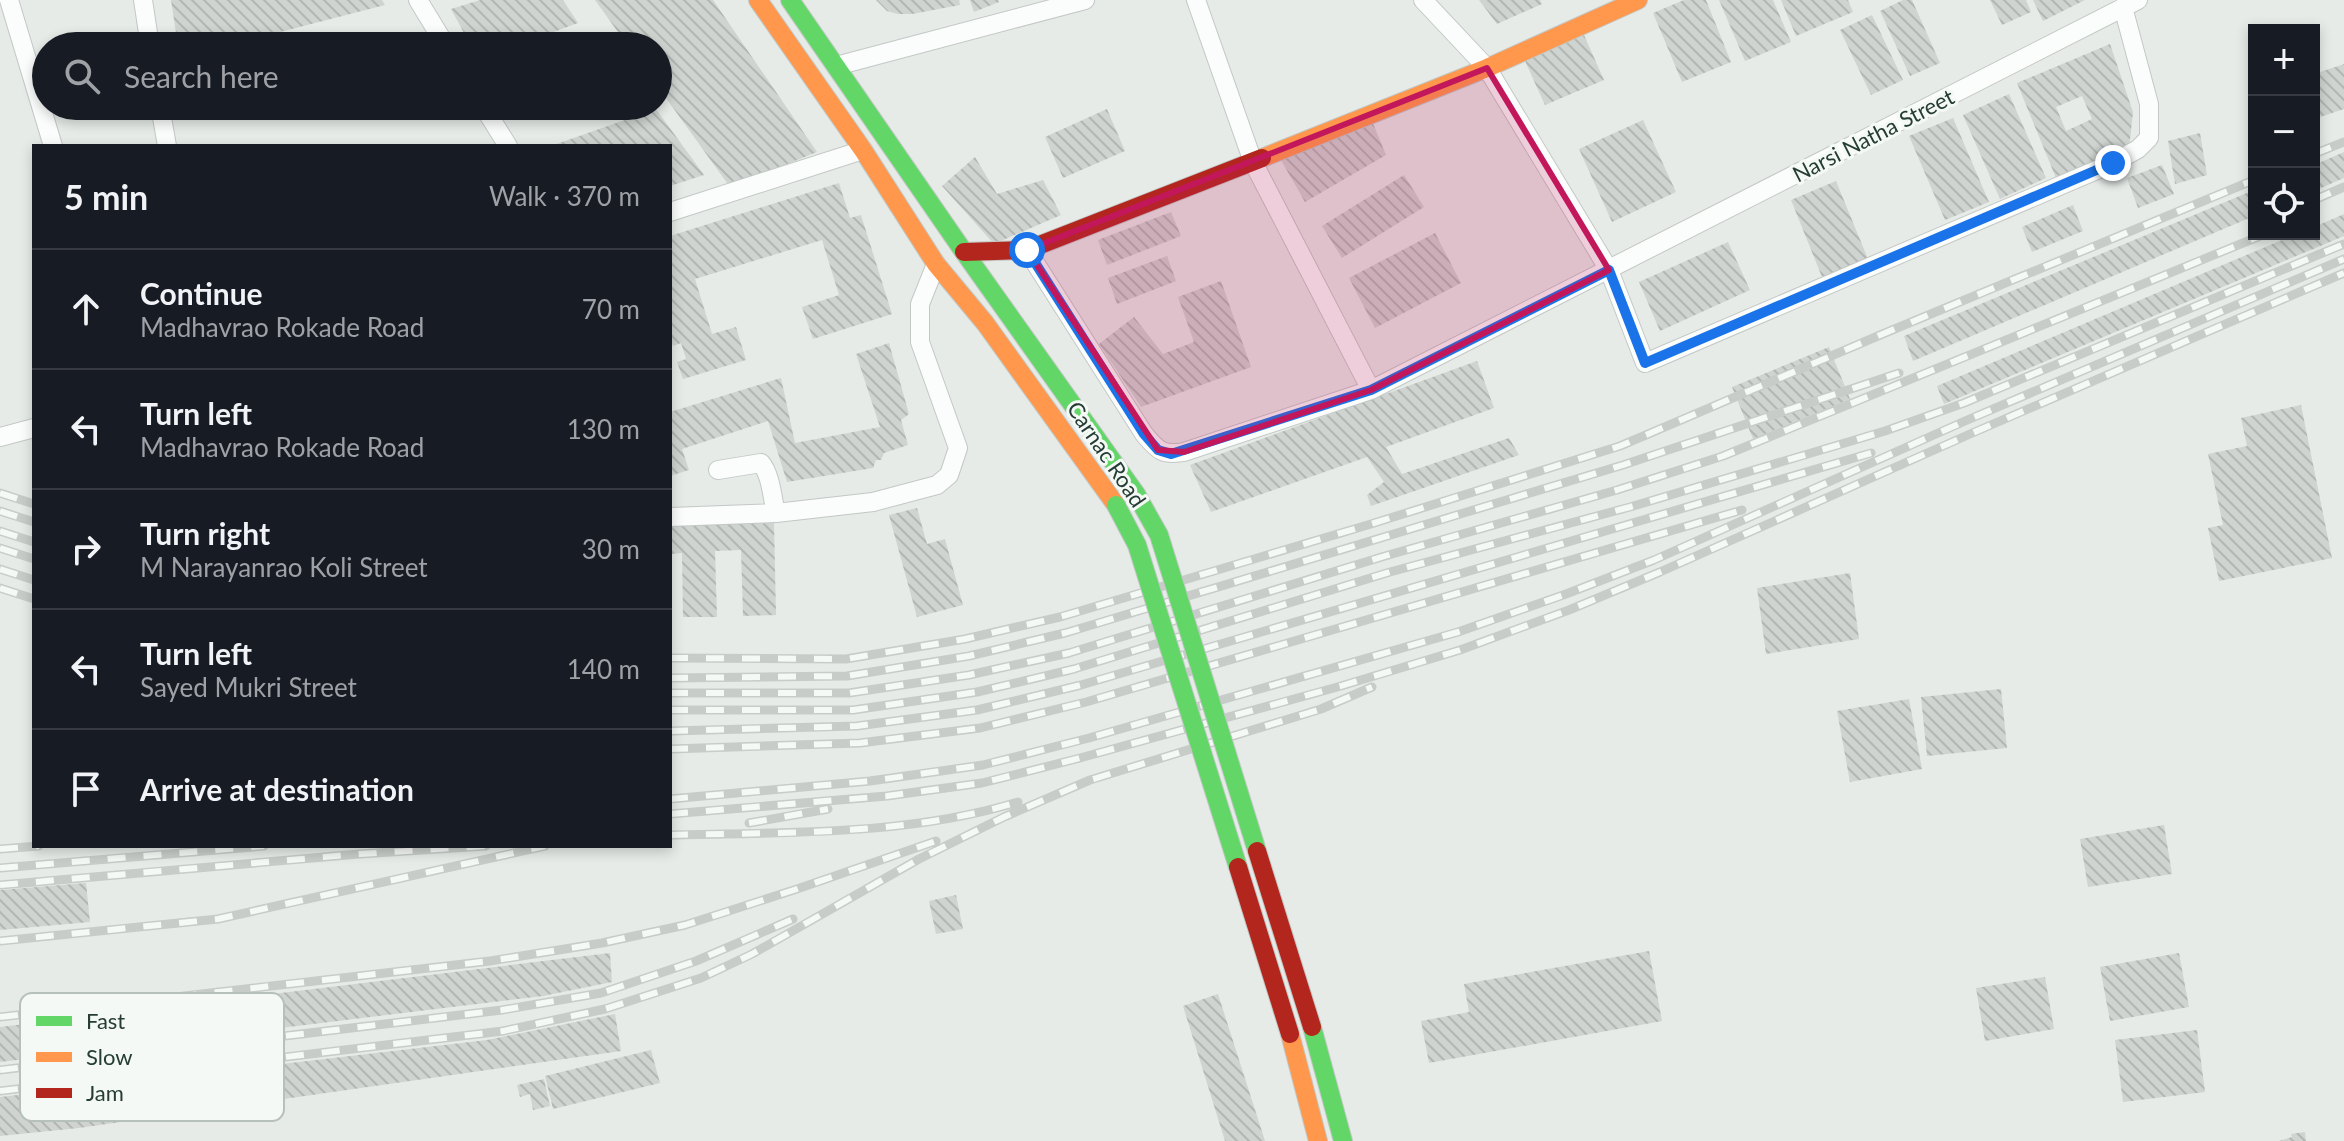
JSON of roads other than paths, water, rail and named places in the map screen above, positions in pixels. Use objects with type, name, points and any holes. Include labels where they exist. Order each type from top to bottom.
[{"type":"main road","name":"Carnac Road","points":[[758,0],[863,150],[936,264],[985,323],[1116,505],[1137,545],[1290,1034],[1318,1141]]},
{"type":"main road","name":"Carnac Road","points":[[790,0],[1136,494],[1159,535],[1312,1027],[1343,1141]]},
{"type":"main road","points":[[964,252],[1027,250],[1487,68],[1638,0]]},
{"type":"street","points":[[9,0],[32,76]]},
{"type":"street","points":[[143,0],[148,32]]},
{"type":"street","points":[[418,0],[437,32]]},
{"type":"street","points":[[836,66],[1085,0]]},
{"type":"street","points":[[1196,0],[1253,162],[1371,390]]},
{"type":"street","points":[[1423,0],[1487,68],[1609,270],[1645,363],[2113,163],[2138,149],[2149,138],[2149,104],[2130,4]]},
{"type":"street","name":"Narsi Natha Street","points":[[1027,250],[1144,434],[1158,450],[1171,454],[1184,452],[1371,390],[2130,4]]},
{"type":"street","points":[[45,120],[52,144]]},
{"type":"street","points":[[162,120],[167,144]]},
{"type":"street","points":[[492,120],[507,144]]},
{"type":"street","points":[[672,211],[863,150]]},
{"type":"street","points":[[672,517],[776,513],[873,502],[937,485],[949,475],[958,448],[920,342],[920,304],[936,264]]},
{"type":"street","points":[[0,437],[32,429]]},
{"type":"street","points":[[718,470],[761,463],[768,474],[776,513]]},
{"type":"railway","points":[[2320,152],[2344,142]]},
{"type":"railway","points":[[672,658],[846,659],[965,639],[1060,617],[1371,524],[1620,446],[2248,182]]},
{"type":"railway","points":[[2320,197],[2344,187]]},
{"type":"railway","points":[[672,693],[849,693],[969,675],[1069,653],[1723,456],[2250,240]]},
{"type":"railway","points":[[672,710],[853,710],[977,692],[1074,669],[1390,572],[1630,507],[1885,431],[1964,403],[2344,244]]},
{"type":"railway","points":[[672,799],[870,781],[983,765],[1089,738],[1458,632],[1654,560],[1965,421],[2344,259]]},
{"type":"railway","points":[[672,814],[887,796],[982,783],[1341,686],[1460,650],[1660,572],[2344,273]]},
{"type":"railway","points":[[672,678],[847,676],[969,656],[1065,633],[1623,465],[1899,373]]},
{"type":"railway","points":[[672,731],[857,726],[977,710],[1081,685],[1871,453]]},
{"type":"railway","points":[[0,493],[32,503]]},
{"type":"railway","points":[[672,749],[860,743],[980,728],[1086,702],[1742,510]]},
{"type":"railway","points":[[0,511],[32,521]]},
{"type":"railway","points":[[0,531],[32,541]]},
{"type":"railway","points":[[0,548],[32,558]]},
{"type":"railway","points":[[0,569],[32,579]]},
{"type":"railway","points":[[0,588],[32,598]]},
{"type":"railway","points":[[284,1057],[503,1031],[605,1009],[701,978],[752,954],[919,859],[1004,817],[1090,780],[1321,709],[1372,687]]},
{"type":"railway","points":[[672,835],[889,827],[976,813],[1018,802]]},
{"type":"railway","points":[[749,823],[828,809]]},
{"type":"railway","points":[[210,993],[490,961],[602,943],[685,925],[936,841]]},
{"type":"railway","points":[[0,849],[32,847]]},
{"type":"railway","points":[[0,868],[240,848]]},
{"type":"railway","points":[[0,885],[454,848]]},
{"type":"railway","points":[[0,941],[218,919],[536,848]]},
{"type":"railway","points":[[284,1036],[502,1010],[601,993],[696,961],[793,919]]},
{"type":"railway","points":[[0,1017],[20,1015]]},
{"type":"railway","points":[[0,1070],[20,1068]]},
{"type":"railway","points":[[0,1091],[20,1089]]}]
